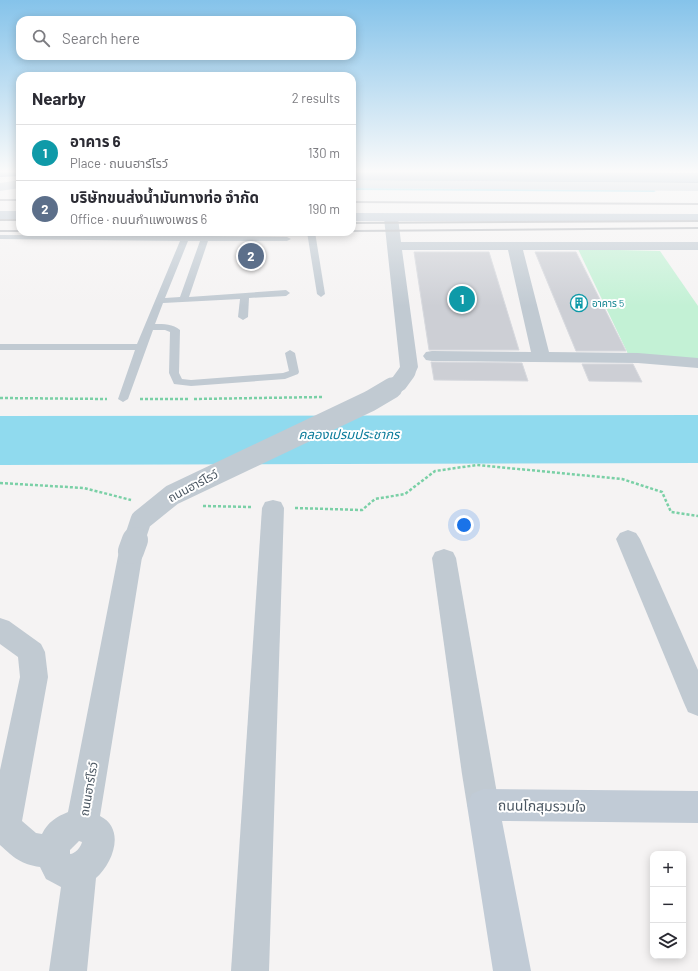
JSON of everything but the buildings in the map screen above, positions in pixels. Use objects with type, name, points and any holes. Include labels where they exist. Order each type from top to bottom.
[{"type":"main road","points":[[356,218],[698,218]]},
{"type":"main road","name":"ถนนโกสุมรวมใจ","points":[[512,971],[483,805],[698,807]]},
{"type":"street","name":"ถนนฮาร์โรว์","points":[[68,971],[66,860],[55,842],[62,832],[72,826],[82,824],[132,551],[141,520],[172,495],[370,401],[399,383],[409,367],[391,218]]},
{"type":"street","points":[[514,245],[541,356]]},
{"type":"street","points":[[395,246],[698,246]]},
{"type":"street","points":[[432,356],[541,356],[644,359],[698,364]]},
{"type":"street","points":[[250,971],[273,508]]},
{"type":"street","points":[[628,539],[698,703]]},
{"type":"street","points":[[444,558],[455,625],[465,702],[483,805]]},
{"type":"street","points":[[0,629],[31,652],[34,677],[4,827],[28,848],[66,860]]},
{"type":"lane","points":[[184,299],[205,236]]},
{"type":"lane","points":[[0,237],[185,239],[205,236],[287,239]]},
{"type":"lane","points":[[312,236],[319,275],[320,294]]},
{"type":"lane","points":[[123,399],[141,347],[185,239]]},
{"type":"lane","points":[[160,301],[286,293]]},
{"type":"lane","points":[[243,317],[245,295]]},
{"type":"lane","points":[[149,327],[166,327],[175,330],[174,373],[178,382],[191,383],[285,376],[294,372],[290,353]]},
{"type":"lane","points":[[0,347],[141,347]]},
{"type":"path","points":[[223,399],[322,397]]},
{"type":"path","points":[[200,505],[362,510],[375,499],[405,494],[435,471],[477,465],[622,479],[662,492],[671,512],[698,516]]},
{"type":"path","points":[[0,483],[84,488],[137,502]]},
{"type":"green space","points":[[578,249],[660,251],[698,306],[698,362],[629,356]]},
{"type":"water","name":"คลองเปรมประชากร","points":[[698,415],[698,463],[0,465],[0,416]]},
{"type":"railway","points":[[0,220],[16,220]]},
{"type":"railway","points":[[356,223],[698,221]]},
{"type":"railway","points":[[356,231],[698,228]]},
{"type":"railway","points":[[0,231],[16,231]]},
{"type":"place","name":"บริษัทขนส่งน้ำมันทางท่อ จำกัด","points":[[251,256]]},
{"type":"place","name":"อาคาร 6","points":[[462,299]]},
{"type":"place","name":"อาคาร 5","points":[[579,303]]}]
